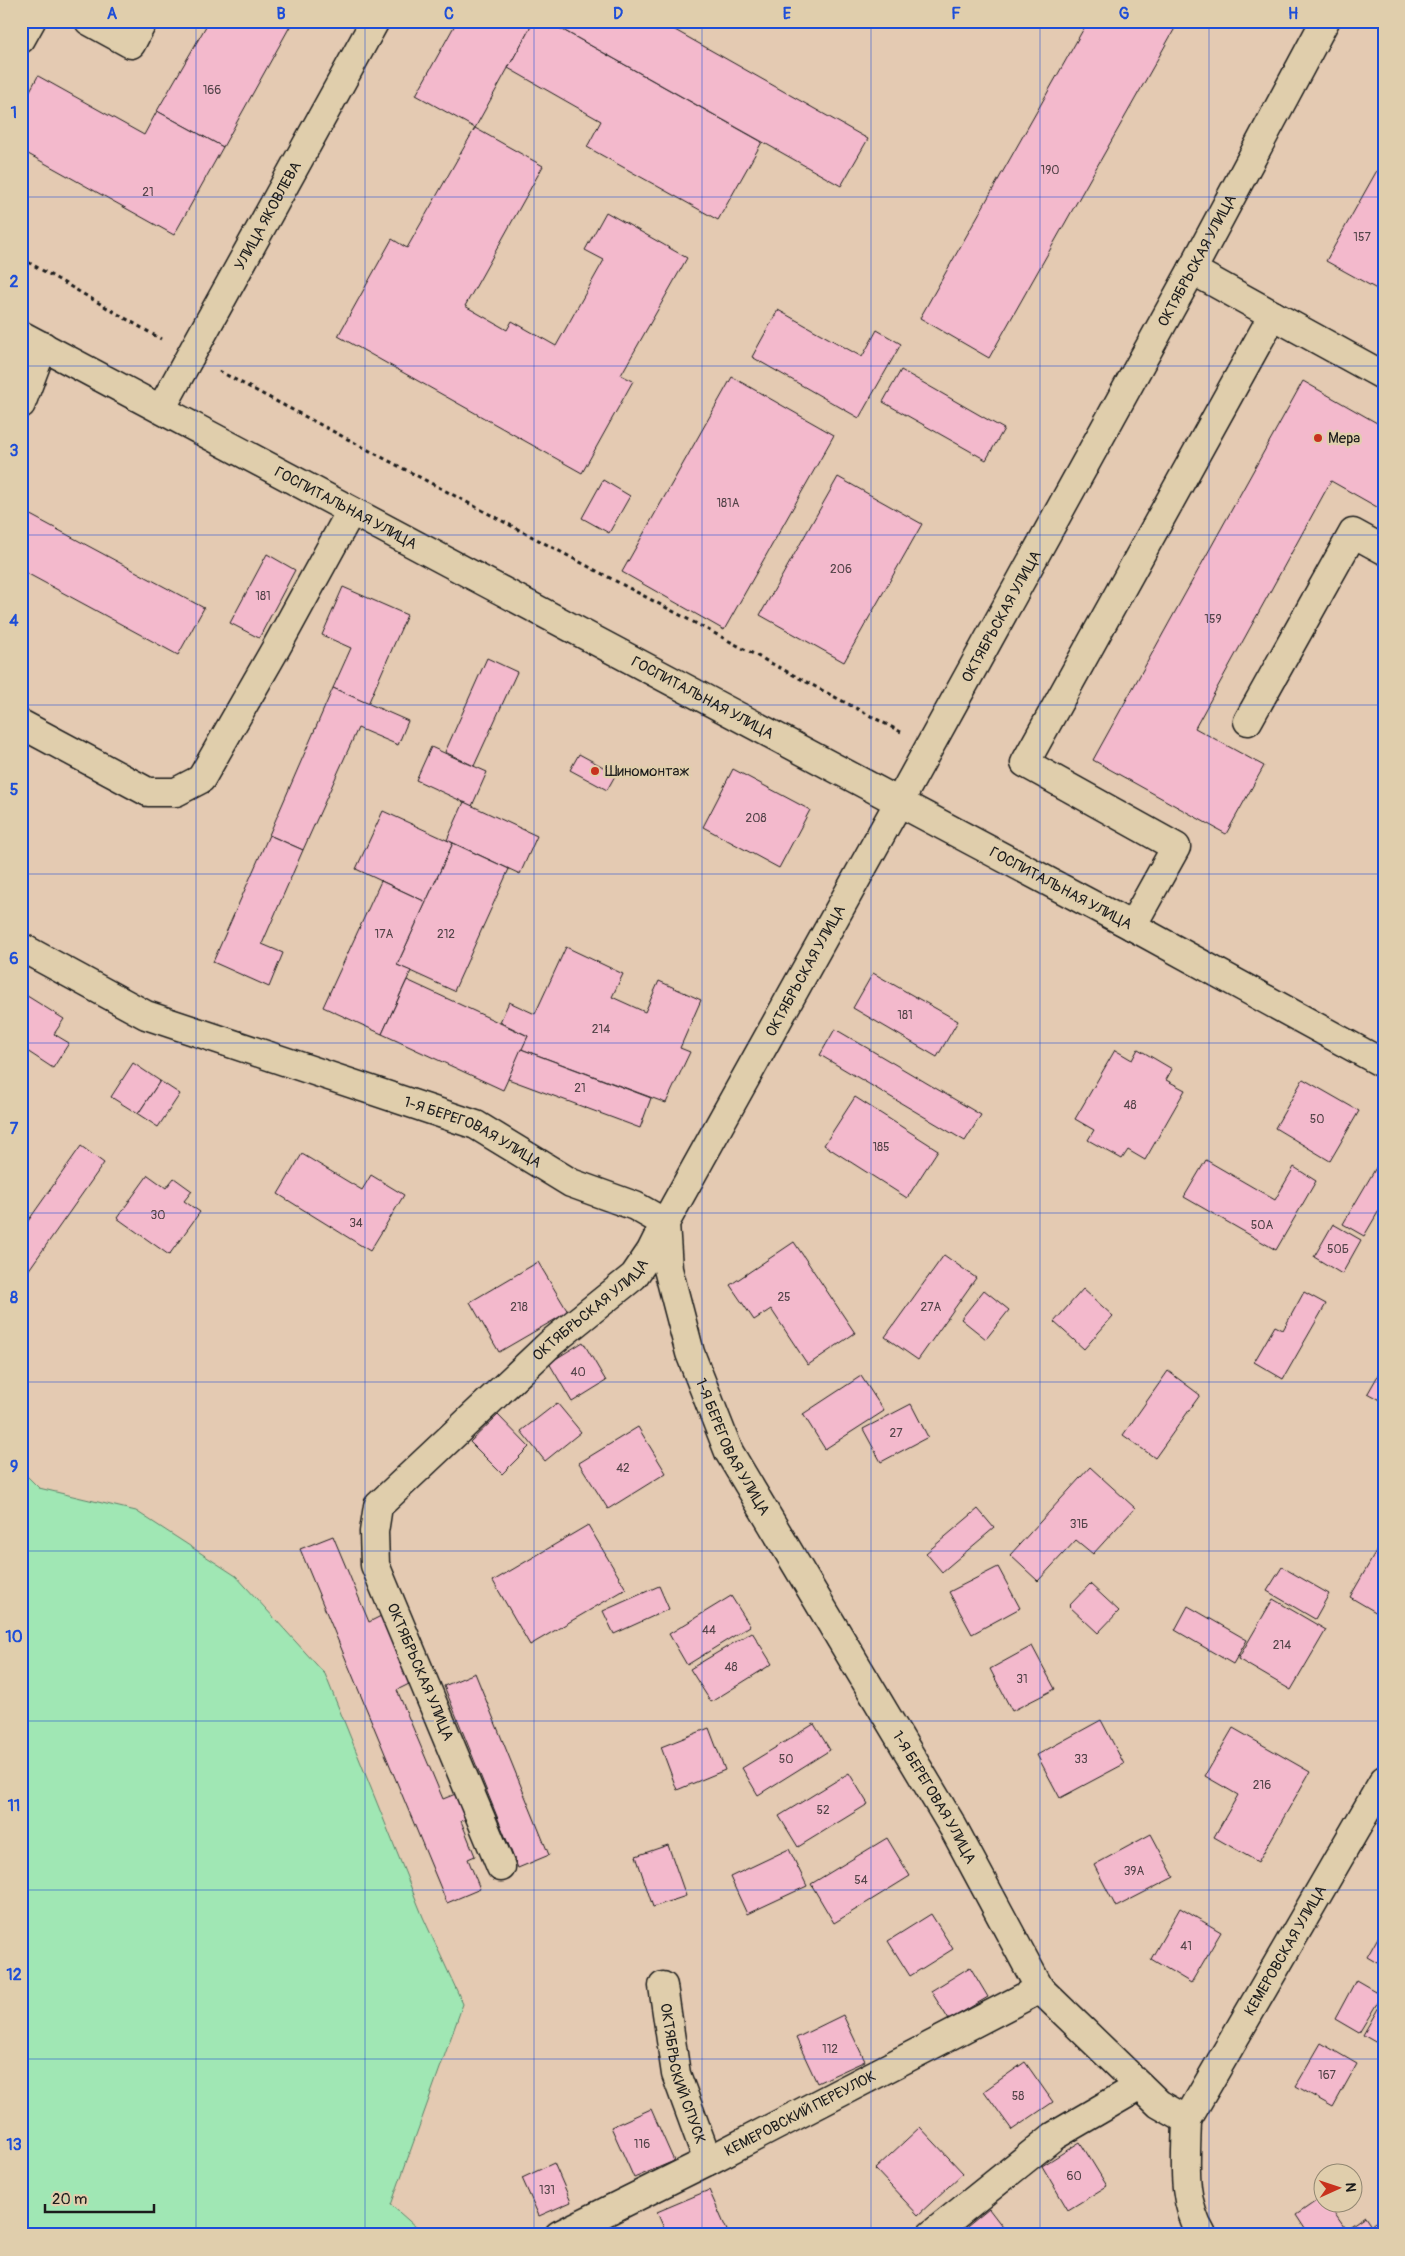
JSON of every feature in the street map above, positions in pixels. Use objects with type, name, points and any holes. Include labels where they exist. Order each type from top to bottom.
[{"type":"street","points":[[21,39],[31,21]]},
{"type":"street","points":[[89,21],[131,44],[143,21]]},
{"type":"street","name":"УЛИЦА ЯКОВЛЕВА","points":[[161,409],[374,21]]},
{"type":"street","name":"ОКТЯБРЬСКАЯ УЛИЦА","points":[[501,1867],[375,1565],[374,1532],[378,1506],[552,1342],[634,1276],[651,1251],[1192,270],[1325,21]]},
{"type":"street","points":[[1192,270],[1384,376]]},
{"type":"street","points":[[1132,926],[1176,846],[1025,763],[1273,315]]},
{"type":"street","points":[[21,404],[28,340]]},
{"type":"street","name":"ГОСПИТАЛЬНАЯ УЛИЦА","points":[[28,340],[1132,926],[1384,1064]]},
{"type":"street","points":[[21,724],[148,792],[176,792],[200,779],[276,648],[351,511]]},
{"type":"street","points":[[1248,721],[1353,533],[1384,550]]},
{"type":"street","name":"1-Я БЕРЕГОВАЯ УЛИЦА","points":[[21,947],[146,1015],[476,1125],[571,1183],[635,1206],[665,1223],[668,1269],[690,1353],[729,1452],[953,1827],[1040,1988],[1159,2104],[1188,2120]]},
{"type":"street","name":"КЕМЕРОВСКАЯ УЛИЦА","points":[[1188,2120],[1384,1780]]},
{"type":"street","name":"ОКТЯБРЬСКИЙ СПУСК","points":[[663,1986],[676,2074],[708,2161]]},
{"type":"street","name":"КЕМЕРОВСКИЙ ПЕРЕУЛОК","points":[[559,2235],[708,2161],[1040,1988]]},
{"type":"street","points":[[931,2235],[1054,2136],[1140,2086]]},
{"type":"street","points":[[1188,2120],[1185,2178],[1193,2219],[1202,2235]]},
{"type":"path","points":[[21,258],[190,356],[929,747]]},
{"type":"green space","points":[[21,1470],[39,1488],[136,1511],[236,1576],[325,1674],[423,1917],[463,2004],[391,2205],[425,2235],[21,2235]]},
{"type":"building","points":[[209,21],[293,21],[223,147],[157,111]]},
{"type":"building","points":[[457,21],[534,21],[475,128],[416,95]]},
{"type":"building","points":[[534,21],[547,21],[762,142],[718,220],[587,147],[601,121],[508,68]]},
{"type":"building","points":[[547,21],[659,21],[868,139],[841,186]]},
{"type":"building","points":[[1088,21],[1179,21],[989,358],[920,318]]},
{"type":"building","points":[[38,76],[144,135],[157,111],[223,147],[174,235],[21,150],[21,107]]},
{"type":"building","points":[[475,128],[543,166],[465,306],[507,330],[512,321],[556,346],[604,260],[585,250],[606,212],[687,258],[621,375],[633,381],[582,473],[338,336],[392,239],[407,248]]},
{"type":"building","points":[[1384,158],[1384,293],[1326,261]]},
{"type":"building","points":[[778,310],[862,357],[877,330],[901,344],[859,418],[752,357]]},
{"type":"building","points":[[901,370],[1004,429],[986,460],[883,402]]},
{"type":"building","points":[[732,377],[834,435],[724,630],[622,572]]},
{"type":"building","points":[[1303,381],[1384,427],[1384,511],[1331,481],[1195,728],[1264,766],[1226,834],[1093,760]]},
{"type":"building","points":[[838,477],[922,524],[844,662],[760,615]]},
{"type":"building","points":[[603,480],[630,496],[609,533],[582,518]]},
{"type":"building","points":[[23,511],[204,608],[178,655],[21,570]]},
{"type":"building","points":[[267,554],[295,570],[259,638],[230,623]]},
{"type":"building","points":[[343,587],[407,615],[368,704],[333,688],[351,648],[322,635]]},
{"type":"building","points":[[487,658],[517,672],[474,766],[445,752]]},
{"type":"building","points":[[333,688],[408,721],[398,745],[358,728],[303,850],[269,835]]},
{"type":"building","points":[[431,747],[487,772],[472,806],[416,780]]},
{"type":"building","points":[[579,754],[616,774],[607,790],[570,770]]},
{"type":"building","points":[[733,769],[810,810],[779,868],[703,827]]},
{"type":"building","points":[[464,802],[537,836],[520,874],[447,840]]},
{"type":"building","points":[[383,811],[453,843],[426,902],[356,869]]},
{"type":"building","points":[[269,835],[303,850],[262,944],[283,953],[269,987],[213,962]]},
{"type":"building","points":[[453,843],[509,869],[454,991],[397,965]]},
{"type":"building","points":[[381,881],[426,902],[397,965],[411,971],[382,1034],[323,1007]]},
{"type":"building","points":[[566,947],[623,974],[612,997],[645,1012],[659,981],[701,1000],[680,1048],[690,1052],[666,1103],[521,1049],[528,1036],[500,1022],[509,1002],[535,1014]]},
{"type":"building","points":[[873,973],[958,1021],[937,1057],[853,1008]]},
{"type":"building","points":[[407,980],[528,1036],[503,1090],[382,1034]]},
{"type":"building","points":[[24,994],[64,1019],[54,1034],[69,1043],[53,1068],[21,1047],[21,999]]},
{"type":"building","points":[[835,1029],[981,1115],[965,1141],[820,1055]]},
{"type":"building","points":[[521,1049],[651,1098],[640,1128],[508,1079]]},
{"type":"building","points":[[1138,1049],[1172,1069],[1166,1080],[1185,1090],[1145,1160],[1128,1150],[1122,1159],[1088,1140],[1094,1130],[1075,1119],[1115,1050],[1132,1060]]},
{"type":"building","points":[[133,1063],[160,1081],[138,1114],[111,1097]]},
{"type":"building","points":[[1303,1079],[1359,1111],[1330,1161],[1275,1128]]},
{"type":"building","points":[[160,1081],[180,1094],[158,1127],[138,1114]]},
{"type":"building","points":[[855,1097],[938,1150],[907,1198],[824,1145]]},
{"type":"building","points":[[81,1146],[104,1163],[28,1271],[21,1266],[21,1231]]},
{"type":"building","points":[[302,1154],[362,1190],[371,1175],[404,1195],[370,1251],[278,1194]]},
{"type":"building","points":[[1384,1154],[1384,1202],[1364,1236],[1343,1224]]},
{"type":"building","points":[[1206,1160],[1275,1200],[1294,1167],[1316,1181],[1276,1250],[1184,1197]]},
{"type":"building","points":[[148,1175],[166,1188],[174,1178],[192,1191],[184,1201],[200,1212],[169,1255],[117,1218]]},
{"type":"building","points":[[1333,1224],[1361,1240],[1342,1274],[1314,1257]]},
{"type":"building","points":[[794,1242],[855,1333],[808,1365],[771,1309],[754,1320],[730,1285]]},
{"type":"building","points":[[944,1255],[976,1278],[918,1360],[885,1337]]},
{"type":"building","points":[[538,1262],[568,1312],[499,1352],[470,1302]]},
{"type":"building","points":[[1083,1289],[1113,1316],[1084,1349],[1054,1322]]},
{"type":"building","points":[[984,1290],[1009,1310],[986,1339],[961,1319]]},
{"type":"building","points":[[1304,1292],[1326,1304],[1283,1379],[1254,1362],[1275,1326],[1283,1330]]},
{"type":"building","points":[[583,1342],[606,1381],[572,1402],[549,1363]]},
{"type":"building","points":[[1384,1365],[1384,1402],[1368,1393]]},
{"type":"building","points":[[1168,1371],[1200,1395],[1155,1458],[1123,1435]]},
{"type":"building","points":[[861,1376],[884,1411],[825,1449],[803,1414]]},
{"type":"building","points":[[557,1403],[581,1432],[545,1461],[521,1431]]},
{"type":"building","points":[[911,1404],[928,1437],[881,1462],[863,1429]]},
{"type":"building","points":[[498,1415],[529,1447],[502,1474],[470,1442]]},
{"type":"building","points":[[638,1427],[666,1473],[608,1509],[579,1463]]},
{"type":"building","points":[[1090,1467],[1135,1508],[1093,1554],[1076,1540],[1038,1581],[1010,1555]]},
{"type":"building","points":[[978,1509],[994,1528],[942,1572],[926,1553]]},
{"type":"building","points":[[588,1525],[626,1589],[530,1645],[493,1581]]},
{"type":"building","points":[[333,1536],[369,1622],[381,1616],[409,1684],[397,1690],[443,1799],[458,1793],[468,1818],[461,1821],[475,1856],[468,1859],[480,1889],[447,1903],[300,1549]]},
{"type":"building","points":[[1384,1538],[1384,1617],[1350,1597]]},
{"type":"building","points":[[998,1567],[1020,1608],[972,1634],[949,1592]]},
{"type":"building","points":[[1282,1567],[1329,1594],[1315,1619],[1267,1591]]},
{"type":"building","points":[[1090,1584],[1119,1611],[1098,1633],[1069,1606]]},
{"type":"building","points":[[659,1586],[669,1609],[614,1634],[603,1611]]},
{"type":"building","points":[[731,1596],[750,1626],[687,1665],[669,1634]]},
{"type":"building","points":[[1273,1599],[1326,1630],[1291,1690],[1238,1659]]},
{"type":"building","points":[[1188,1606],[1247,1640],[1233,1664],[1175,1630]]},
{"type":"building","points":[[752,1632],[772,1664],[711,1702],[690,1669]]},
{"type":"building","points":[[1032,1646],[1055,1689],[1012,1711],[990,1669]]},
{"type":"building","points":[[475,1673],[549,1855],[518,1868],[444,1686]]},
{"type":"building","points":[[1101,1720],[1124,1764],[1060,1798],[1037,1755]]},
{"type":"building","points":[[814,1724],[830,1750],[758,1795],[742,1768]]},
{"type":"building","points":[[709,1728],[725,1770],[677,1790],[661,1747]]},
{"type":"building","points":[[1233,1728],[1310,1772],[1258,1862],[1214,1837],[1238,1795],[1205,1776]]},
{"type":"building","points":[[849,1773],[868,1804],[798,1847],[779,1816]]},
{"type":"building","points":[[1151,1834],[1174,1877],[1116,1907],[1094,1865]]},
{"type":"building","points":[[887,1838],[910,1876],[834,1923],[811,1884]]},
{"type":"building","points":[[668,1845],[686,1896],[653,1907],[636,1856]]},
{"type":"building","points":[[789,1849],[807,1886],[747,1914],[730,1877]]},
{"type":"building","points":[[1180,1908],[1221,1932],[1191,1983],[1151,1959]]},
{"type":"building","points":[[931,1914],[953,1949],[910,1976],[888,1941]]},
{"type":"building","points":[[1384,1927],[1384,1967],[1367,1957]]},
{"type":"building","points":[[970,1967],[988,1997],[949,2020],[931,1991]]},
{"type":"building","points":[[1356,1980],[1382,1995],[1359,2033],[1335,2019]]},
{"type":"building","points":[[1384,1998],[1384,2047],[1363,2035]]},
{"type":"building","points":[[843,2015],[865,2061],[817,2083],[796,2038]]},
{"type":"building","points":[[1321,2043],[1357,2064],[1333,2107],[1296,2086]]},
{"type":"building","points":[[1025,2062],[1053,2102],[1012,2130],[984,2091]]},
{"type":"building","points":[[651,2109],[674,2161],[634,2178],[611,2127]]},
{"type":"building","points":[[920,2127],[963,2173],[918,2215],[875,2169]]},
{"type":"building","points":[[1080,2142],[1107,2186],[1068,2210],[1042,2166]]},
{"type":"building","points":[[554,2163],[571,2202],[539,2216],[522,2178]]},
{"type":"building","points":[[709,2190],[729,2235],[667,2235],[657,2212]]},
{"type":"building","points":[[1312,2204],[1312,2214],[1335,2214],[1344,2227],[1333,2235],[1309,2235],[1296,2215]]},
{"type":"building","points":[[989,2209],[1009,2235],[957,2235]]},
{"type":"building","points":[[1365,2216],[1371,2225],[1384,2216],[1384,2235],[1339,2234]]},
{"type":"place","name":"Мера","points":[[1318,438]]},
{"type":"place","name":"Шиномонтаж","points":[[595,771]]}]
